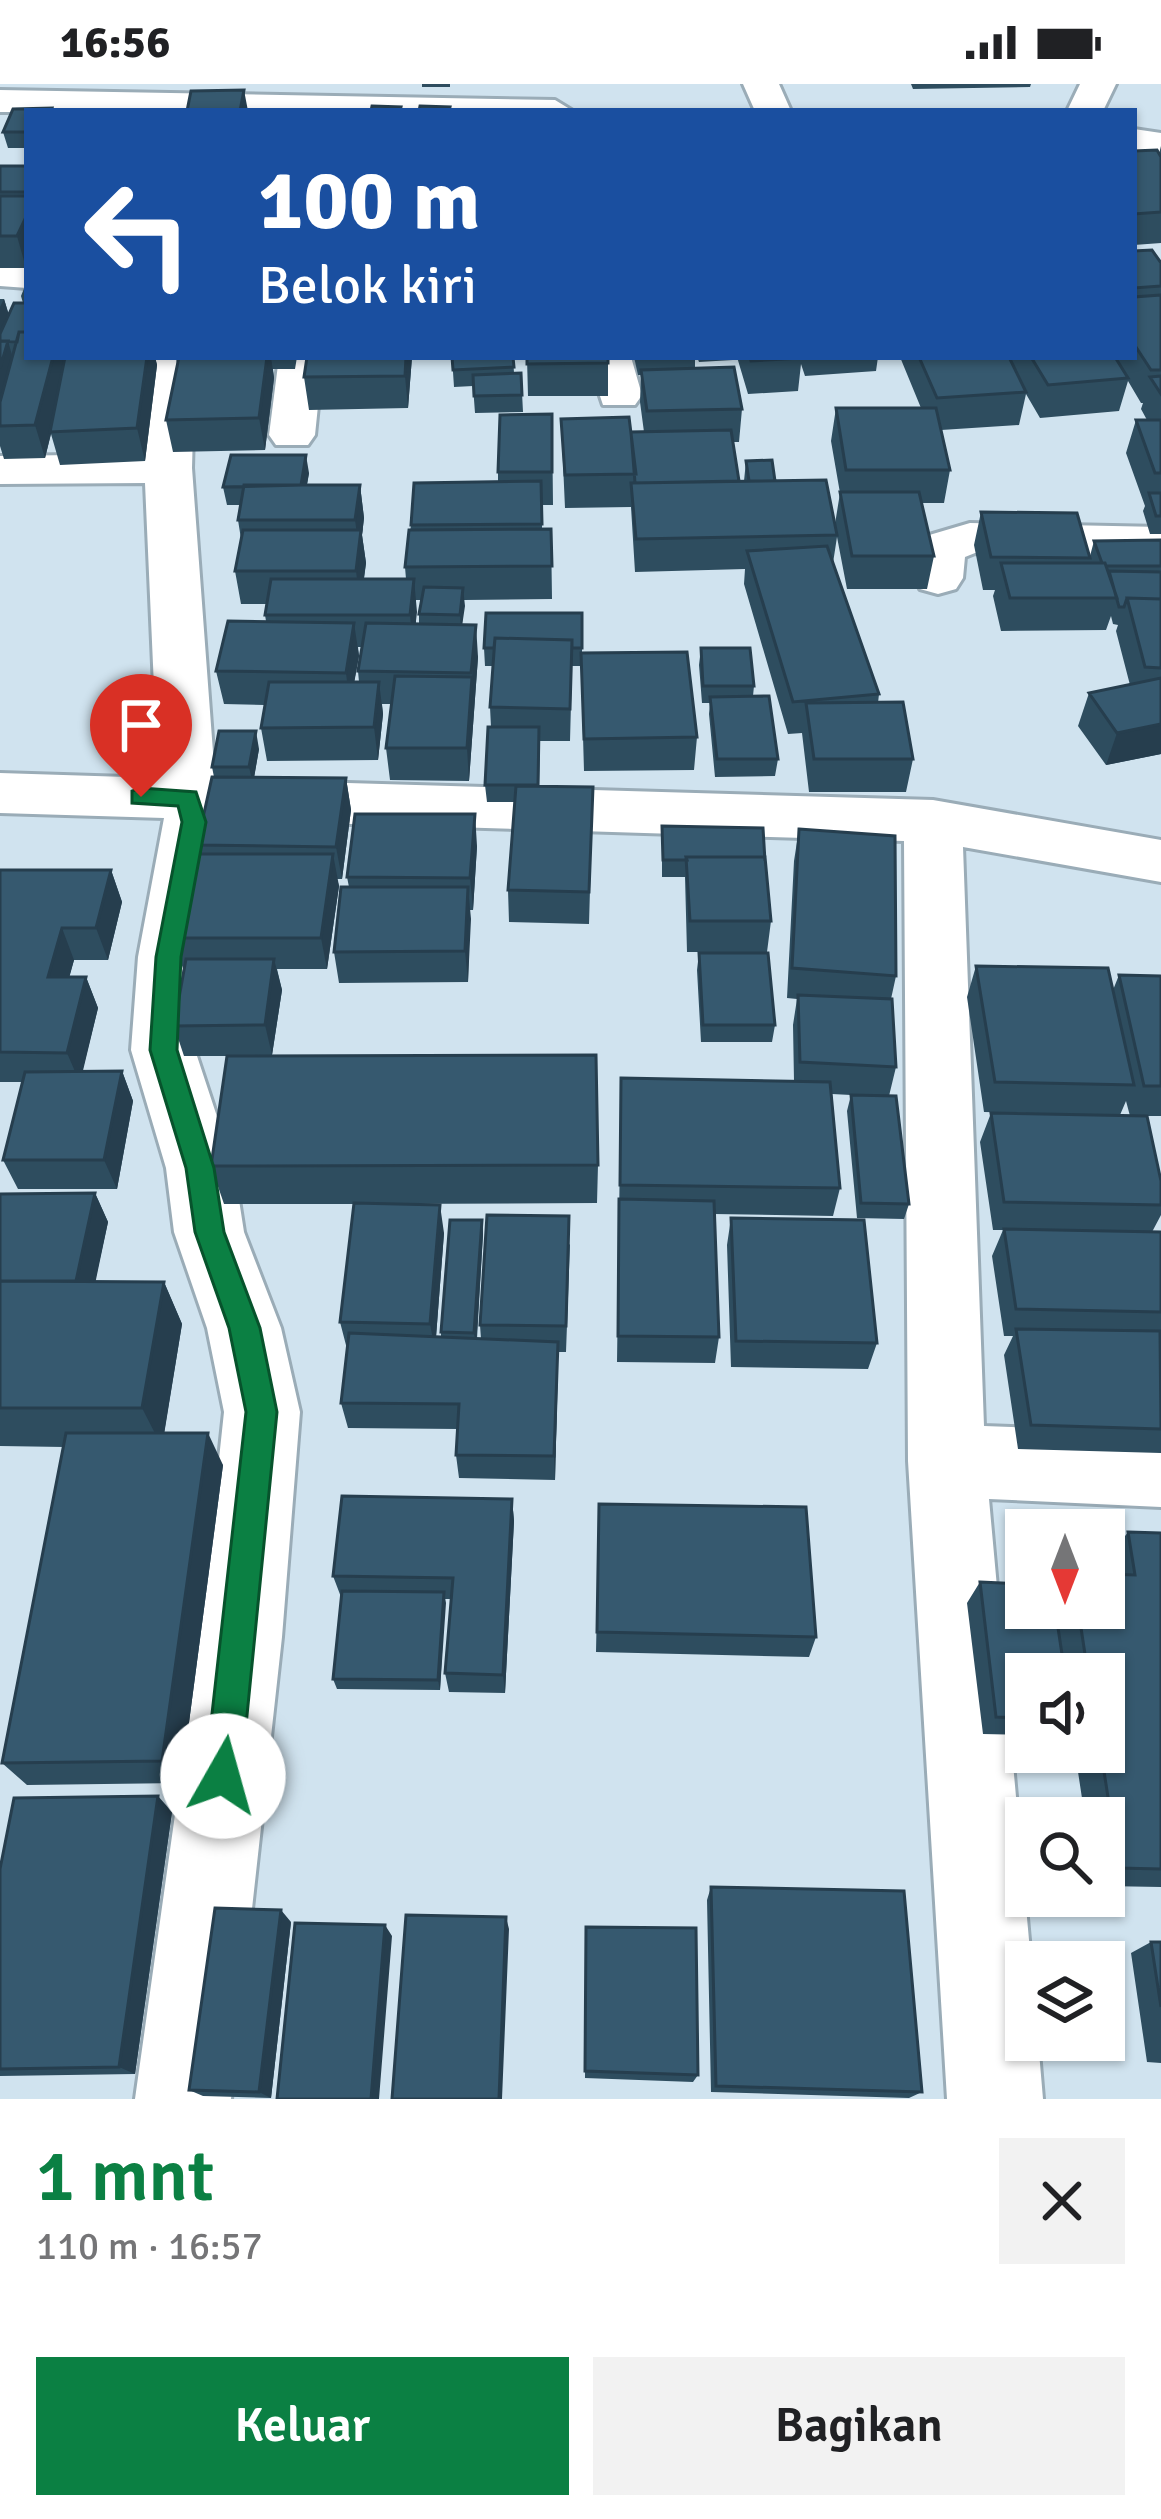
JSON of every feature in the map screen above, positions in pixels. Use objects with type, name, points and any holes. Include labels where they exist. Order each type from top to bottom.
[{"type":"street","points":[[0,101],[168,108],[392,96],[491,108]]},
{"type":"street","points":[[1137,124],[1161,144]]},
{"type":"street","points":[[173,360],[168,468],[188,798],[194,822],[169,957],[163,1050],[200,1168],[209,1232],[244,1328],[262,1412],[241,1637],[182,2099]]},
{"type":"street","points":[[292,435],[301,360]]},
{"type":"street","points":[[0,470],[168,468]]},
{"type":"street","points":[[938,578],[936,566],[944,547],[970,538],[1161,542]]},
{"type":"street","points":[[0,793],[933,821],[1161,861]]},
{"type":"street","points":[[933,821],[947,1461],[995,2099]]},
{"type":"street","points":[[947,1461],[1161,1470]]},
{"type":"building","points":[[244,90],[241,108],[188,108],[191,91]]},
{"type":"building","points":[[13,109],[24,109],[24,132],[3,132]]},
{"type":"building","points":[[1157,150],[1161,157],[1161,212],[1137,214],[1137,151]]},
{"type":"building","points":[[0,166],[24,166],[24,192],[0,192]]},
{"type":"building","points":[[0,196],[24,196],[24,221],[17,236],[0,236]]},
{"type":"building","points":[[1152,250],[1161,263],[1161,286],[1137,288],[1137,251]]},
{"type":"building","points":[[1161,295],[1161,370],[1151,370],[1137,349],[1137,297]]},
{"type":"building","points":[[14,303],[24,303],[24,332],[19,332],[17,342],[0,341]]},
{"type":"building","points":[[19,332],[24,332],[24,360],[52,360],[35,425],[0,426],[0,402]]},
{"type":"building","points":[[0,341],[8,341],[0,368]]},
{"type":"building","points":[[64,360],[147,360],[137,428],[50,432]]},
{"type":"building","points":[[178,360],[267,360],[259,418],[166,420]]},
{"type":"building","points":[[307,360],[406,360],[405,376],[304,377]]},
{"type":"building","points":[[452,360],[513,360],[514,367],[453,370]]},
{"type":"building","points":[[527,360],[608,360],[608,363],[527,364]]},
{"type":"building","points":[[920,360],[1010,360],[1026,392],[937,398]]},
{"type":"building","points":[[1033,360],[1117,360],[1128,378],[1048,385]]},
{"type":"building","points":[[734,367],[742,409],[647,411],[641,370]]},
{"type":"building","points":[[521,373],[522,395],[474,396],[473,375]]},
{"type":"building","points":[[1161,376],[1161,394],[1150,377]]},
{"type":"building","points":[[836,408],[936,408],[950,470],[846,470]]},
{"type":"building","points":[[552,414],[552,472],[498,472],[500,415]]},
{"type":"building","points":[[629,417],[636,474],[565,475],[561,419]]},
{"type":"building","points":[[1136,420],[1161,420],[1161,473],[1155,473]]},
{"type":"building","points":[[731,430],[739,481],[635,483],[631,432]]},
{"type":"building","points":[[231,455],[306,455],[301,485],[223,487]]},
{"type":"building","points":[[772,460],[775,481],[749,481],[746,461]]},
{"type":"building","points":[[826,480],[837,535],[636,539],[631,483]]},
{"type":"building","points":[[541,481],[542,524],[411,525],[414,483]]},
{"type":"building","points":[[244,485],[360,485],[355,520],[238,520]]},
{"type":"building","points":[[840,492],[919,492],[934,556],[852,556]]},
{"type":"building","points":[[1149,493],[1161,493],[1161,516],[1156,516]]},
{"type":"building","points":[[981,512],[1077,513],[1090,558],[991,557]]},
{"type":"building","points":[[551,529],[552,566],[405,567],[409,530]]},
{"type":"building","points":[[243,530],[361,530],[356,571],[235,571]]},
{"type":"building","points":[[1161,540],[1161,566],[1106,566],[1094,541]]},
{"type":"building","points":[[827,546],[879,694],[793,702],[747,551]]},
{"type":"building","points":[[1001,563],[1105,563],[1117,598],[1010,598]]},
{"type":"building","points":[[1109,571],[1161,572],[1161,599],[1127,598],[1124,607],[1119,607]]},
{"type":"building","points":[[271,579],[414,579],[410,615],[265,615]]},
{"type":"building","points":[[424,587],[463,588],[460,615],[419,614]]},
{"type":"building","points":[[1127,598],[1161,599],[1161,668],[1145,667]]},
{"type":"building","points":[[486,613],[582,613],[582,648],[572,648],[572,640],[495,638],[494,648],[484,648]]},
{"type":"building","points":[[228,621],[354,623],[346,673],[216,671]]},
{"type":"building","points":[[366,623],[476,625],[471,673],[358,671]]},
{"type":"building","points":[[495,638],[572,640],[570,709],[490,707]]},
{"type":"building","points":[[701,648],[750,648],[754,686],[703,686]]},
{"type":"building","points":[[687,652],[697,737],[584,739],[581,653]]},
{"type":"building","points":[[395,676],[472,677],[467,748],[386,748]]},
{"type":"building","points":[[1161,678],[1161,724],[1117,733],[1089,693]]},
{"type":"building","points":[[269,682],[379,682],[374,727],[261,728]]},
{"type":"building","points":[[769,696],[778,759],[717,759],[710,697]]},
{"type":"building","points":[[903,702],[913,759],[814,759],[806,703]]},
{"type":"building","points":[[488,727],[539,727],[538,785],[485,785]]},
{"type":"building","points":[[219,731],[256,731],[249,767],[212,767]]},
{"type":"building","points":[[212,777],[346,778],[336,847],[197,845]]},
{"type":"building","points":[[516,786],[593,787],[589,892],[508,890]]},
{"type":"building","points":[[355,814],[475,814],[470,878],[347,877]]},
{"type":"building","points":[[662,826],[763,828],[765,857],[663,860]]},
{"type":"building","points":[[799,829],[895,836],[896,976],[792,968]]},
{"type":"building","points":[[191,854],[333,854],[321,938],[174,938]]},
{"type":"building","points":[[686,857],[765,857],[771,921],[690,921]]},
{"type":"building","points":[[0,870],[111,870],[96,928],[62,928],[48,977],[86,977],[67,1053],[0,1052]]},
{"type":"building","points":[[341,887],[468,887],[465,951],[334,952]]},
{"type":"building","points":[[699,953],[768,953],[775,1025],[703,1025]]},
{"type":"building","points":[[186,959],[274,959],[265,1025],[174,1026]]},
{"type":"building","points":[[976,966],[1108,968],[1134,1085],[995,1082]]},
{"type":"building","points":[[1119,975],[1161,976],[1161,1086],[1144,1086]]},
{"type":"building","points":[[798,995],[892,999],[896,1067],[800,1062]]},
{"type":"building","points":[[596,1055],[598,1165],[211,1166],[227,1056]]},
{"type":"building","points":[[122,1071],[104,1160],[3,1160],[25,1072]]},
{"type":"building","points":[[621,1078],[830,1082],[840,1188],[620,1185]]},
{"type":"building","points":[[851,1095],[896,1096],[909,1204],[861,1203]]},
{"type":"building","points":[[991,1113],[1147,1116],[1161,1181],[1161,1205],[1004,1202]]},
{"type":"building","points":[[95,1193],[76,1281],[0,1281],[0,1194]]},
{"type":"building","points":[[619,1199],[714,1201],[719,1337],[618,1336]]},
{"type":"building","points":[[354,1203],[440,1205],[430,1324],[340,1322]]},
{"type":"building","points":[[487,1215],[569,1216],[566,1326],[480,1325]]},
{"type":"building","points":[[731,1218],[864,1220],[877,1343],[736,1341]]},
{"type":"building","points":[[450,1220],[482,1220],[474,1333],[441,1332]]},
{"type":"building","points":[[1004,1229],[1161,1232],[1161,1312],[1016,1309]]},
{"type":"building","points":[[0,1281],[164,1282],[142,1408],[0,1408]]},
{"type":"building","points":[[1016,1329],[1160,1331],[1161,1429],[1031,1425]]},
{"type":"building","points":[[349,1333],[558,1342],[554,1456],[456,1455],[459,1404],[341,1403]]},
{"type":"building","points":[[66,1433],[208,1433],[162,1761],[2,1763]]},
{"type":"building","points":[[342,1496],[512,1499],[503,1675],[445,1673],[453,1578],[333,1576]]},
{"type":"building","points":[[599,1504],[806,1507],[816,1637],[597,1632]]},
{"type":"building","points":[[1128,1532],[1161,1533],[1161,1869],[1125,1868],[1125,1797],[1108,1797],[1104,1773],[1125,1773],[1125,1653],[1085,1653],[1081,1629],[1125,1629],[1125,1575],[1135,1575]]},
{"type":"building","points":[[980,1582],[1005,1583],[1005,1629],[1058,1629],[1062,1653],[1005,1653],[1005,1717],[996,1717]]},
{"type":"building","points":[[342,1591],[444,1592],[438,1680],[333,1679]]},
{"type":"building","points":[[158,1796],[119,2067],[0,2069],[0,1869],[14,1798]]},
{"type":"building","points":[[711,1887],[904,1891],[922,2092],[716,2086]]},
{"type":"building","points":[[215,1908],[281,1910],[259,2092],[189,2090]]},
{"type":"building","points":[[406,1915],[506,1917],[499,2099],[392,2099]]},
{"type":"building","points":[[295,1923],[385,1925],[371,2099],[277,2099]]},
{"type":"building","points":[[586,1927],[696,1928],[698,2075],[585,2071]]},
{"type":"building","points":[[1151,1942],[1161,1942],[1161,2007]]},
{"type":"route","points":[[141,797],[188,798],[194,822],[169,957],[163,1050],[200,1168],[209,1232],[244,1328],[262,1412],[223,1776]]}]
